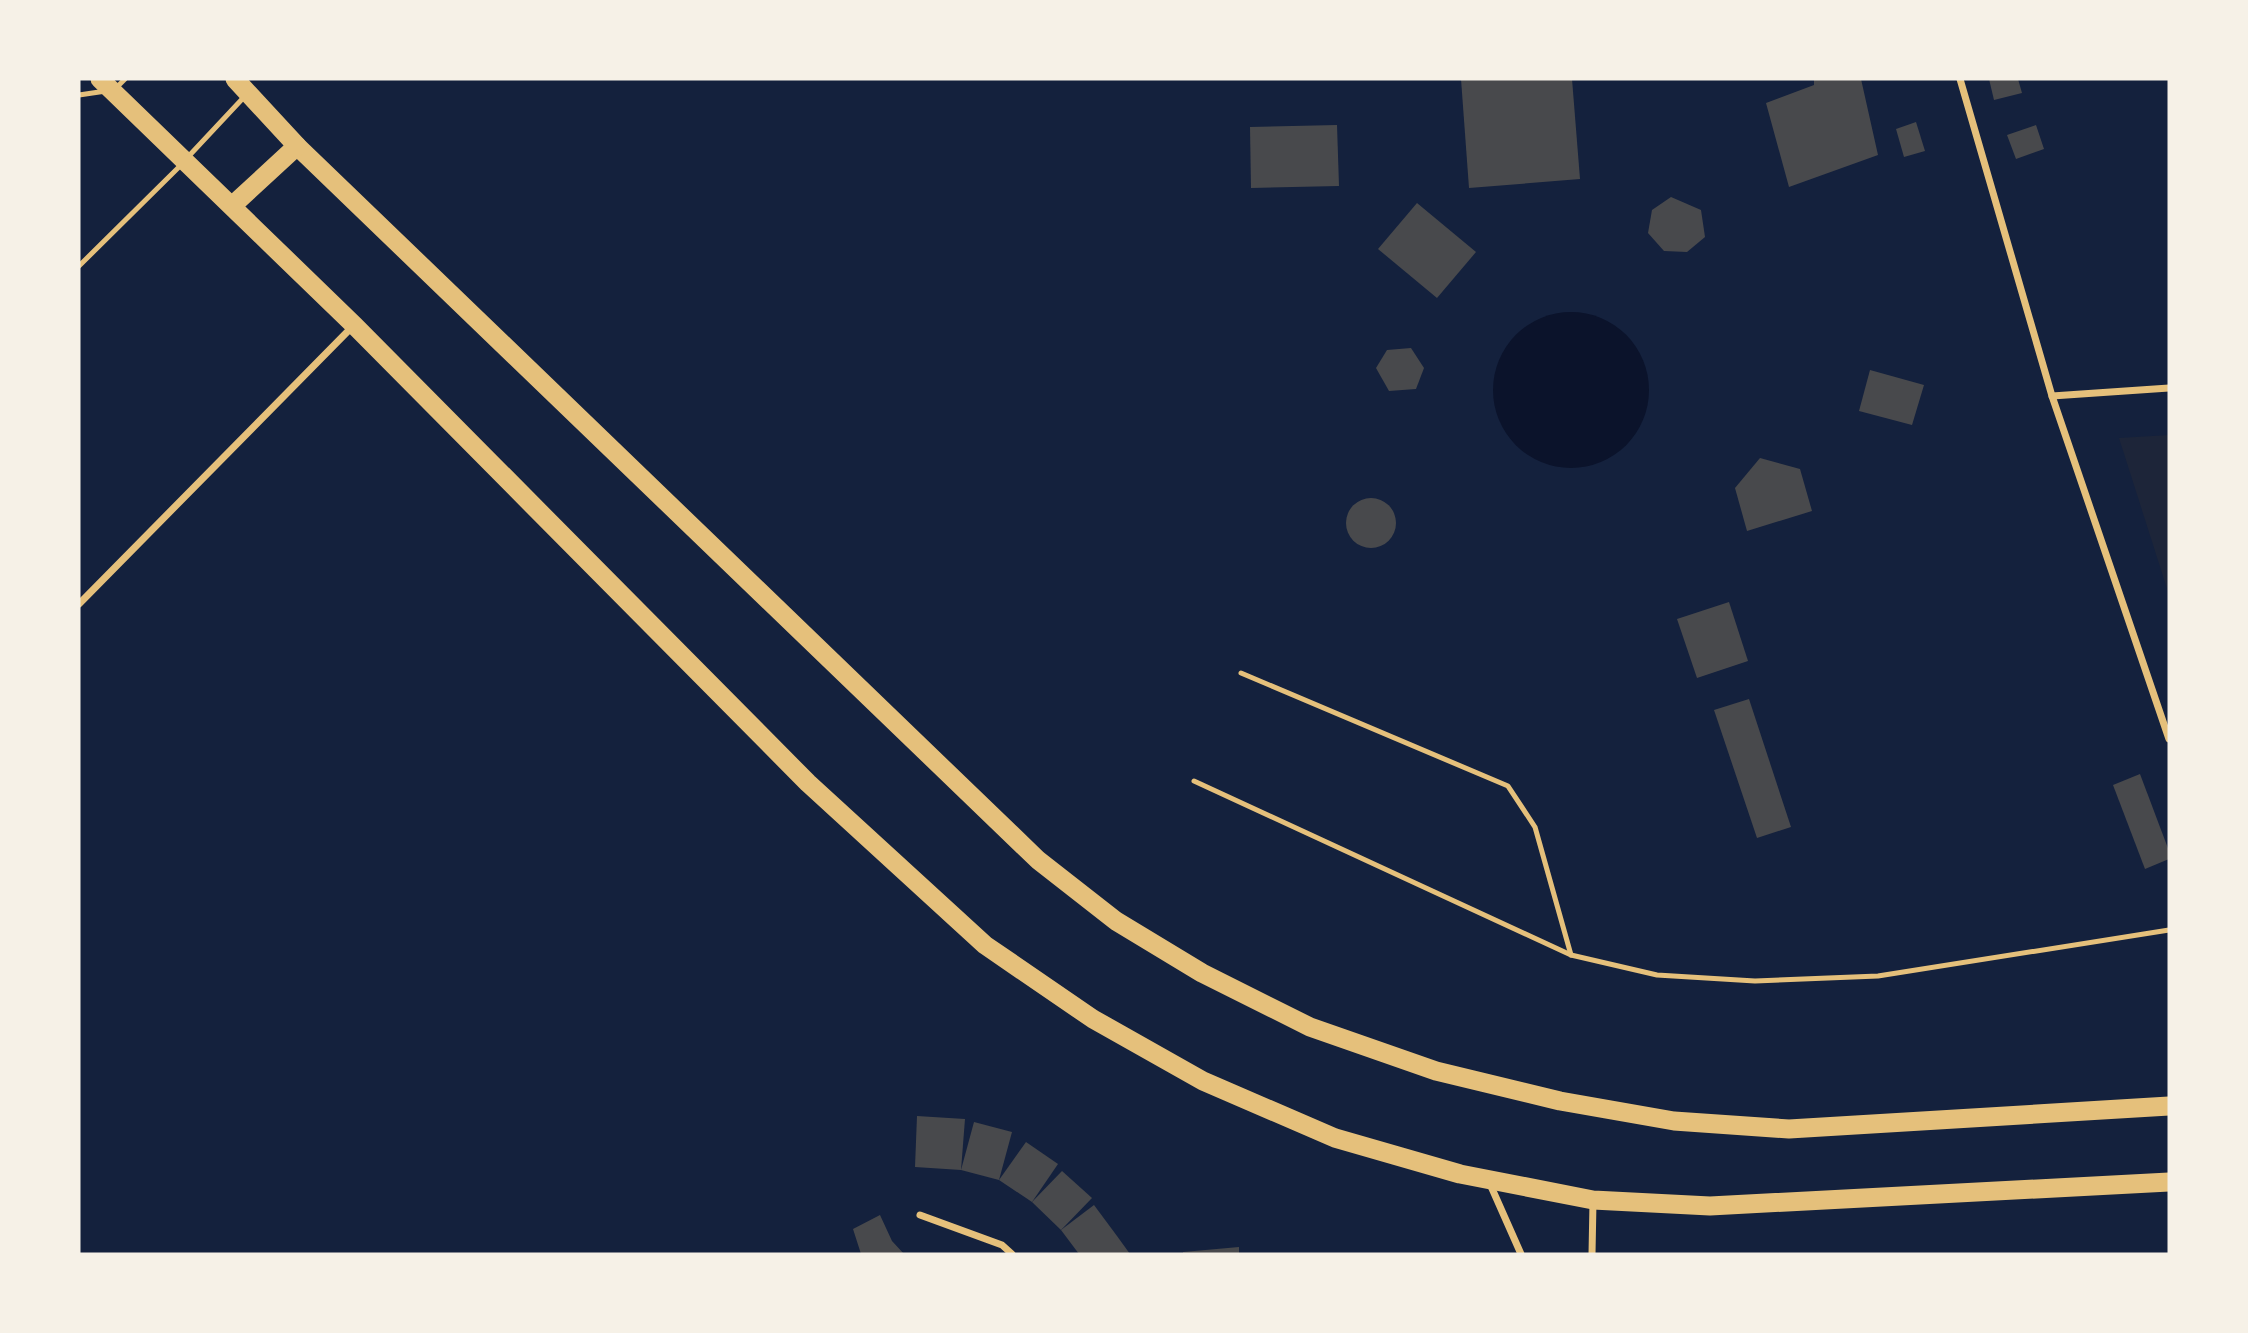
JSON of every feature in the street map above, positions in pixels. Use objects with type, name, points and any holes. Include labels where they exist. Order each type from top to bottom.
[{"type":"highway","points":[[113,83],[186,160],[354,325],[808,783],[985,945],[1093,1019],[1203,1080],[1335,1139],[1489,1180],[1593,1200],[1710,1206],[2169,1182]]},
{"type":"highway","points":[[242,85],[297,146],[1038,860],[1116,920],[1202,973],[1310,1027],[1436,1071],[1560,1101],[1674,1121],[1789,1129],[2169,1106]]},
{"type":"highway","points":[[233,205],[297,146]]},
{"type":"street","points":[[1960,79],[2052,396],[2169,739]]},
{"type":"street","points":[[79,604],[354,325]]},
{"type":"street","points":[[2052,396],[2169,388]]},
{"type":"street","points":[[1489,1180],[1521,1254]]},
{"type":"street","points":[[1592,1254],[1593,1200]]},
{"type":"street","points":[[920,1215],[1002,1245],[1012,1254]]},
{"type":"lane","points":[[79,95],[113,83]]},
{"type":"lane","points":[[79,266],[186,160],[242,85]]},
{"type":"lane","points":[[1241,673],[1508,786],[1535,827],[1571,955]]},
{"type":"lane","points":[[1194,781],[1571,955],[1657,975],[1755,981],[1878,976],[2169,930]]},
{"type":"shaded area","points":[[1571,312],[1601,318],[1626,335],[1643,360],[1649,390],[1643,420],[1626,445],[1601,462],[1571,468],[1541,462],[1516,445],[1499,420],[1493,390],[1499,360],[1516,335],[1541,318]]},
{"type":"shaded area","points":[[2169,435],[2169,595],[2119,438]]},
{"type":"building","points":[[1461,79],[1572,79],[1580,179],[1469,188]]},
{"type":"building","points":[[1814,79],[1861,79],[1878,155],[1789,187],[1766,103],[1814,85]]},
{"type":"building","points":[[1989,79],[2018,79],[2022,93],[1994,100]]},
{"type":"building","points":[[1916,122],[1925,151],[1904,157],[1896,129]]},
{"type":"building","points":[[1337,125],[1339,186],[1251,188],[1250,127]]},
{"type":"building","points":[[2036,125],[2044,149],[2016,159],[2007,135]]},
{"type":"building","points":[[1671,197],[1701,210],[1705,237],[1687,252],[1664,251],[1648,233],[1652,210]]},
{"type":"building","points":[[1417,203],[1476,252],[1437,298],[1378,249]]},
{"type":"building","points":[[1411,348],[1424,368],[1416,389],[1389,391],[1376,368],[1387,350]]},
{"type":"building","points":[[1870,370],[1924,385],[1912,425],[1859,411]]},
{"type":"building","points":[[1760,458],[1800,469],[1812,511],[1747,531],[1735,488]]},
{"type":"building","points":[[1371,498],[1388,506],[1396,523],[1388,540],[1371,548],[1354,540],[1346,523],[1354,506]]},
{"type":"building","points":[[1729,602],[1748,661],[1697,678],[1677,619]]},
{"type":"building","points":[[1749,699],[1791,827],[1757,838],[1714,710]]},
{"type":"building","points":[[2140,774],[2169,851],[2169,859],[2145,869],[2113,785]]},
{"type":"building","points":[[917,1116],[965,1119],[961,1170],[915,1167]]},
{"type":"building","points":[[974,1122],[1012,1132],[999,1180],[961,1170]]},
{"type":"building","points":[[1026,1142],[1058,1164],[1032,1202],[999,1180]]},
{"type":"building","points":[[1062,1171],[1092,1198],[1061,1230],[1032,1202]]},
{"type":"building","points":[[1094,1205],[1130,1254],[1079,1254],[1061,1230]]},
{"type":"building","points":[[880,1215],[892,1241],[904,1254],[861,1254],[853,1229]]},
{"type":"building","points":[[1239,1247],[1239,1254],[1183,1254],[1183,1252]]}]
